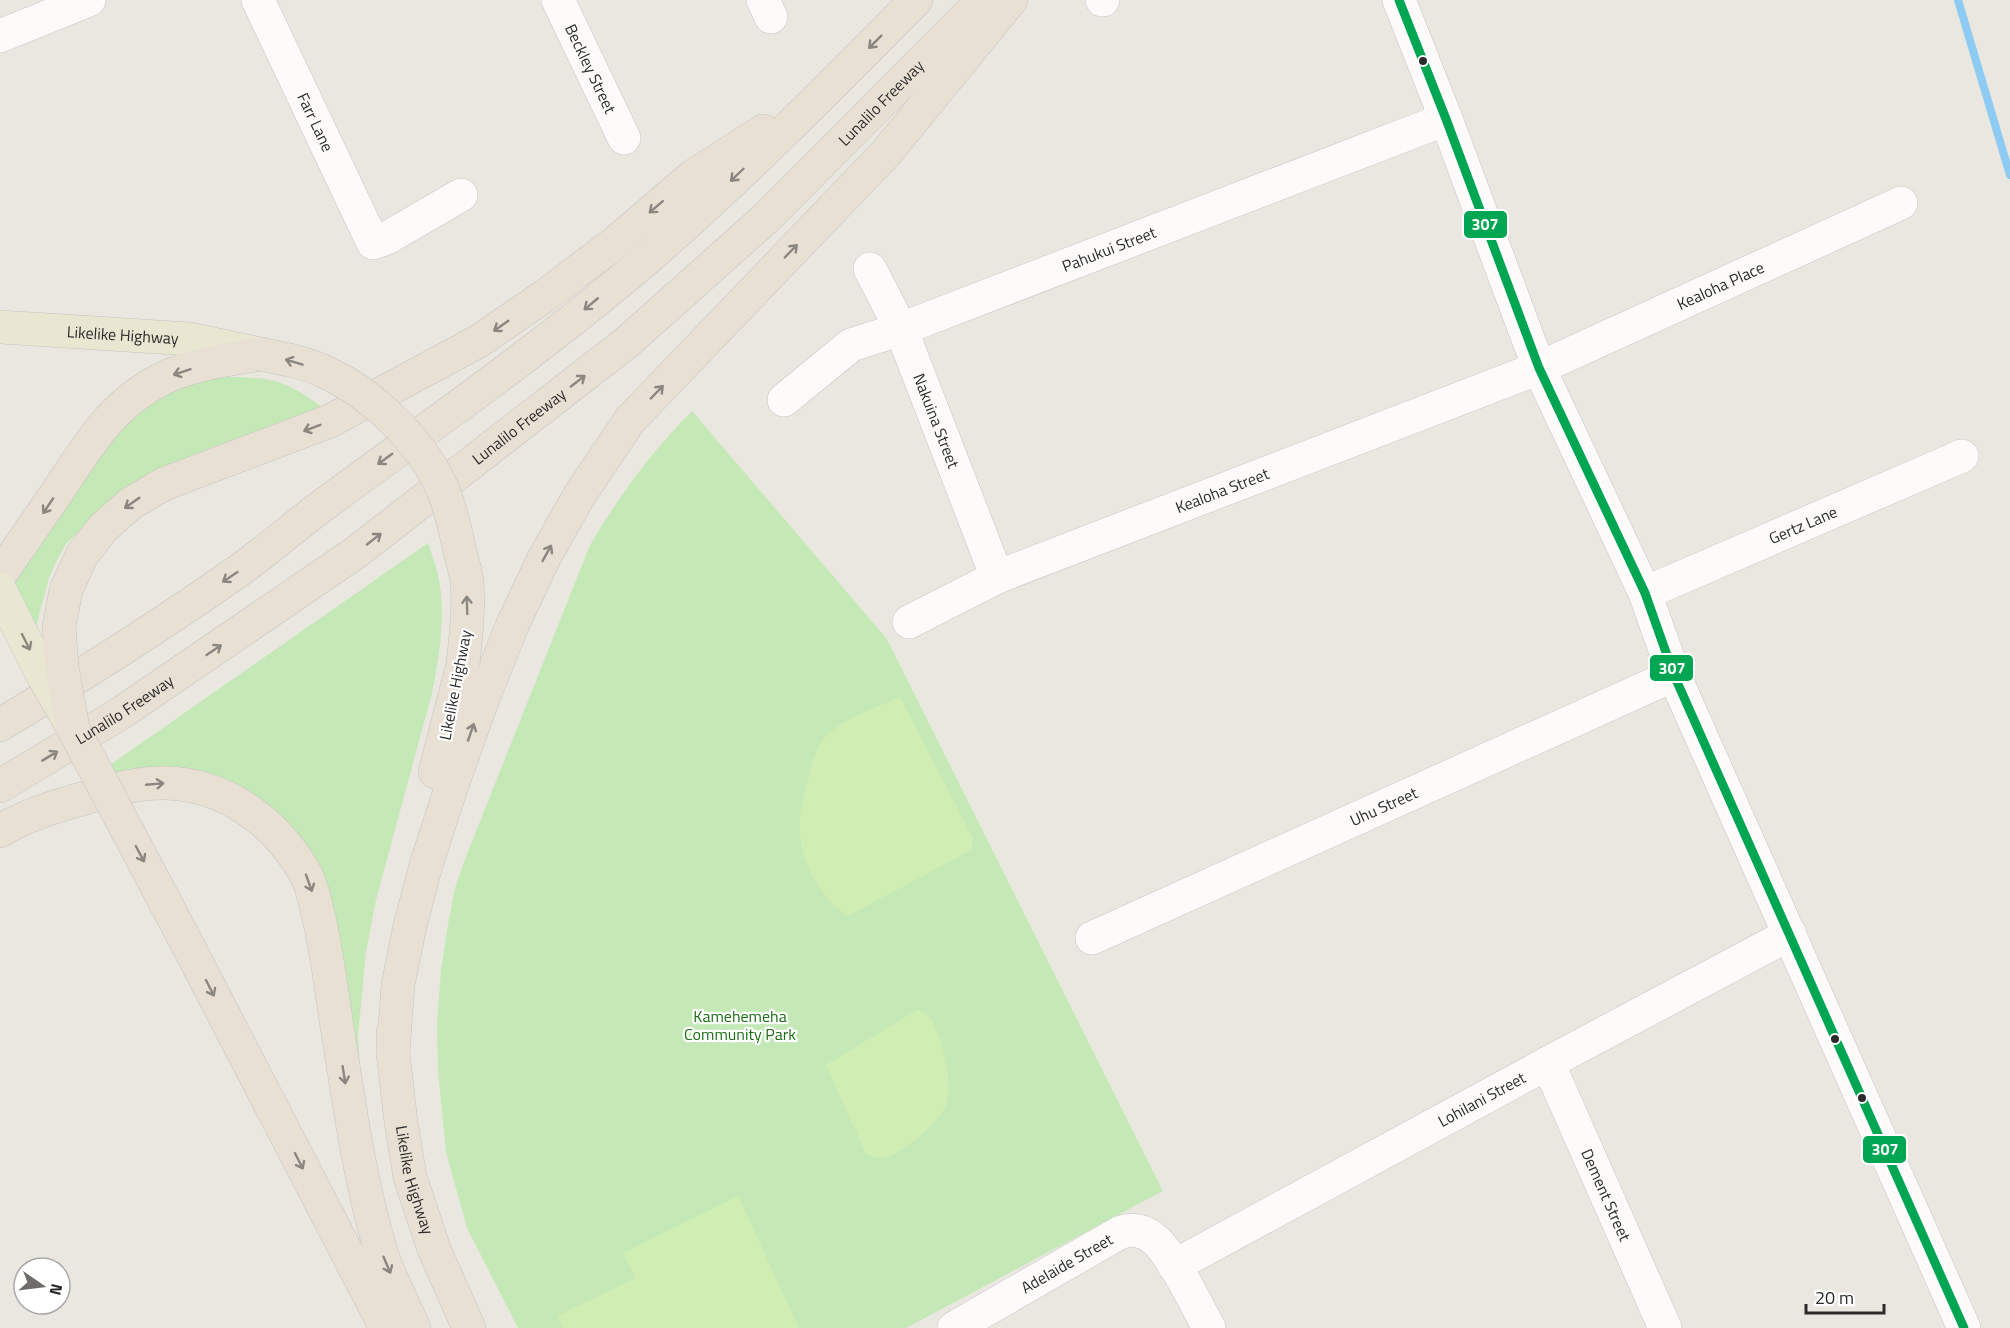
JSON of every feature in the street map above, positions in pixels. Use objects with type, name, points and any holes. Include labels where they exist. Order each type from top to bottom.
[{"type":"highway","points":[[0,725],[84,674],[239,570],[318,508],[508,370],[649,256],[826,92],[916,0]]},
{"type":"highway","name":"Lunalilo Freeway","points":[[0,786],[121,713],[355,553],[626,343],[765,219],[983,0]]},
{"type":"highway","points":[[393,1053],[398,985],[426,866],[451,788],[512,626],[544,558],[579,496],[630,420],[886,153],[1011,0]]},
{"type":"highway","points":[[386,1328],[73,728],[62,667],[59,627],[66,590],[82,555],[103,528],[130,504],[164,484],[330,421],[479,341],[543,297],[616,242],[693,176],[826,92]]},
{"type":"highway","points":[[0,575],[96,435],[134,394],[164,378],[197,367],[260,354]]},
{"type":"highway","name":"Likelike Highway","points":[[260,354],[289,360],[325,372],[375,403],[396,424],[417,448],[446,497],[467,580],[468,623],[463,664],[443,746],[412,855],[392,970],[393,1053],[410,1177],[434,1249],[469,1328]]},
{"type":"highway","points":[[0,831],[13,823],[62,804],[123,788],[164,783],[201,788],[234,800],[262,819],[284,845],[304,872],[315,901],[324,937],[333,1008],[361,1176],[381,1251],[414,1328]]},
{"type":"main road","name":"Likelike Highway","points":[[5,330],[189,339],[260,354]]},
{"type":"main road","points":[[0,590],[42,674],[73,728]]},
{"type":"street","points":[[0,36],[89,0]]},
{"type":"street","name":"Farr Lane","points":[[258,0],[373,243],[387,238],[461,195]]},
{"type":"street","name":"Beckley Street","points":[[558,0],[624,138]]},
{"type":"street","points":[[1399,0],[1539,368],[1645,593],[1674,675],[1964,1328]]},
{"type":"street","name":"Pahukui Street","points":[[784,400],[851,345],[901,329],[1446,119]]},
{"type":"street","name":"Kealoha Place","points":[[1539,368],[1901,203]]},
{"type":"street","name":"Nakuina Street","points":[[870,269],[901,329],[997,577]]},
{"type":"street","name":"Kealoha Street","points":[[909,622],[997,577],[1539,368]]},
{"type":"street","name":"Gertz Lane","points":[[1645,593],[1962,456]]},
{"type":"street","name":"Uhu Street","points":[[1092,938],[1674,675]]},
{"type":"street","name":"Lohilani Street","points":[[1174,1266],[1790,934]]},
{"type":"street","name":"Dement Street","points":[[1548,1063],[1655,1324]]},
{"type":"street","name":"Adelaide Street","points":[[954,1328],[1125,1231],[1142,1232],[1161,1245],[1209,1328]]},
{"type":"green space","points":[[227,377],[267,379],[278,382],[298,391],[322,407],[106,505],[66,544],[49,578],[35,630],[12,583],[118,428],[169,390],[208,379]]},
{"type":"green space","name":"Kamehemeha Community Park","points":[[692,411],[887,639],[1163,1191],[906,1328],[518,1328],[467,1228],[446,1152],[438,1071],[437,1023],[441,970],[455,888],[590,545],[637,475]]},
{"type":"green space","points":[[428,543],[437,571],[441,594],[442,622],[439,651],[432,693],[376,900],[366,952],[358,1036],[361,1088],[408,1328],[313,905],[244,811],[118,787],[107,767]]},
{"type":"green space","points":[[900,697],[973,838],[971,850],[848,916],[837,908],[819,887],[806,862],[800,836],[803,802],[814,757],[819,745],[827,735],[852,718]]},
{"type":"green space","points":[[917,1010],[929,1017],[934,1024],[942,1046],[949,1085],[946,1105],[936,1120],[910,1144],[884,1158],[875,1157],[866,1154],[826,1065]]},
{"type":"green space","points":[[738,1196],[799,1328],[563,1328],[557,1316],[636,1278],[623,1253]]},
{"type":"waterway","points":[[1958,0],[2010,175]]},
{"type":"transit line","name":"307","points":[[1399,0],[1539,368],[1645,593],[1674,675],[1964,1328]]}]
